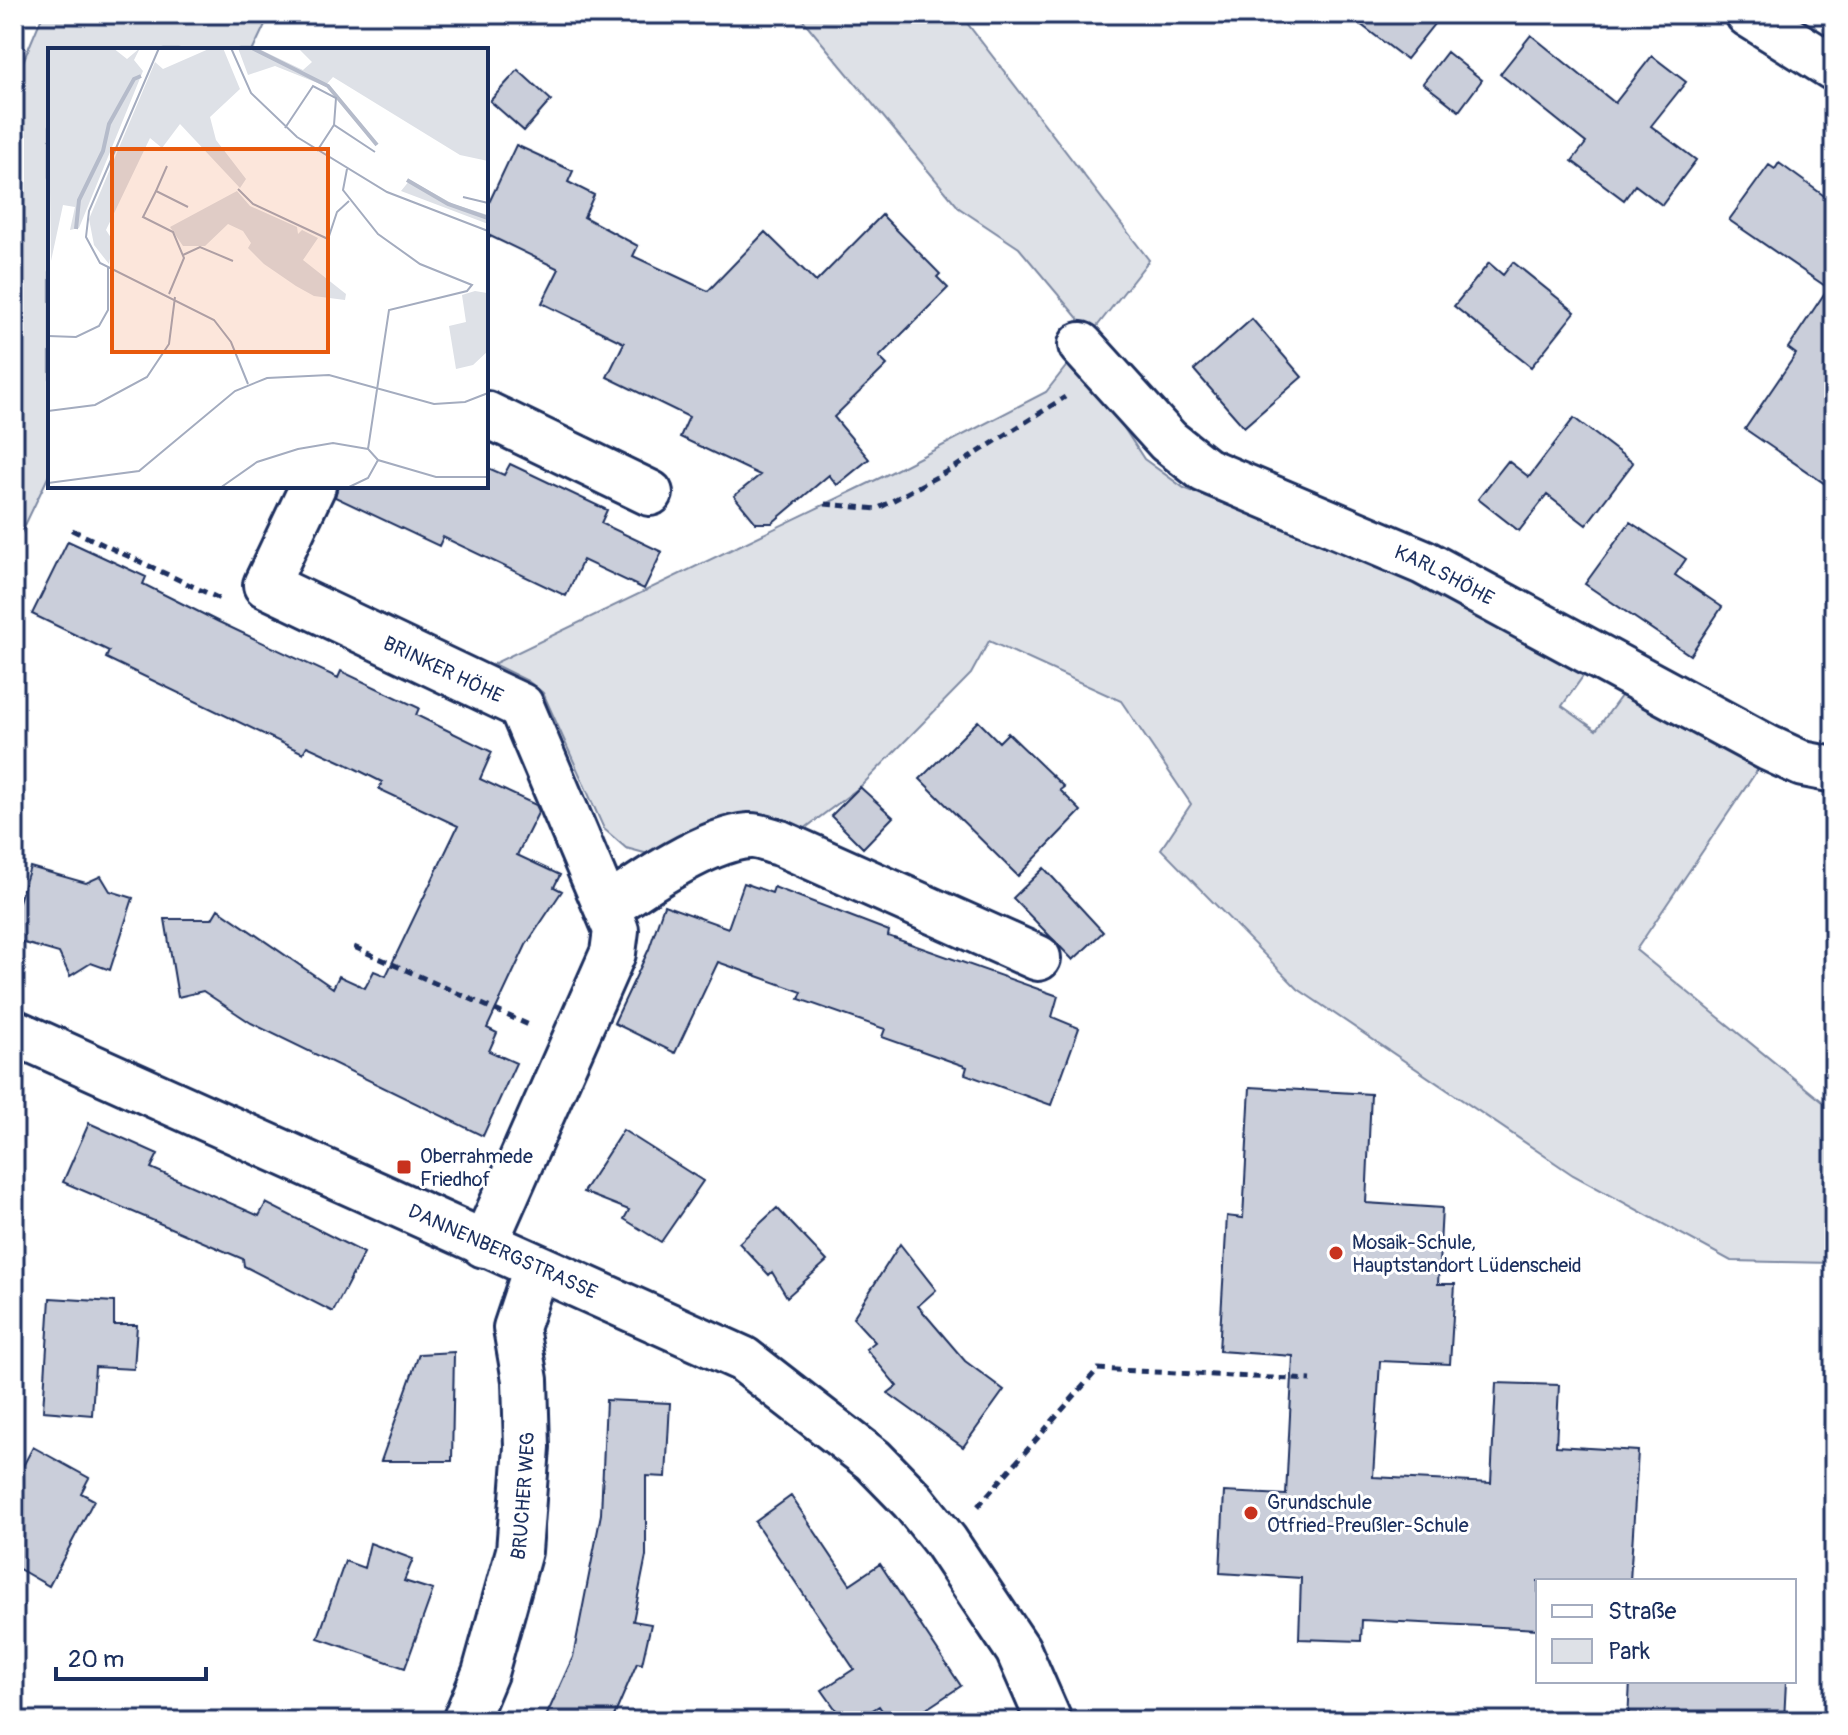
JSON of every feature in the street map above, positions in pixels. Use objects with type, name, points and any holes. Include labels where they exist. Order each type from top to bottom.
[{"type":"street","points":[[1748,14],[1834,68]]},
{"type":"street","name":"KARLSHÖHE","points":[[1093,360],[1168,441],[1205,470],[1423,562],[1768,748],[1803,764],[1834,770]]},
{"type":"street","points":[[488,415],[650,493]]},
{"type":"street","points":[[266,585],[312,488]]},
{"type":"street","name":"BRINKER HÖHE","points":[[266,585],[521,706],[609,907],[616,930],[613,953],[484,1245]]},
{"type":"street","points":[[609,907],[662,871],[727,841],[751,836],[780,843],[1038,958]]},
{"type":"street","name":"DANNENBERGSTRASSE","points":[[14,1032],[743,1359],[873,1460],[945,1541],[1018,1650],[1049,1721]]},
{"type":"street","name":"BRUCHER WEG","points":[[465,1721],[485,1673],[519,1551],[527,1447],[525,1380],[516,1328],[536,1268]]},
{"type":"path","points":[[825,504],[877,509],[955,467],[1093,360]]},
{"type":"path","points":[[72,530],[252,613],[266,585]]},
{"type":"path","points":[[354,947],[571,1044]]},
{"type":"path","points":[[945,1541],[1040,1439],[1098,1369],[1311,1380]]},
{"type":"green space","points":[[43,14],[270,14],[254,48],[48,48],[48,477],[14,548],[14,83]]},
{"type":"green space","points":[[798,14],[960,14],[1149,260],[1091,334],[1019,248],[959,208]]},
{"type":"green space","points":[[1072,359],[1093,380],[1144,459],[1184,488],[1417,580],[1586,672],[1562,706],[1596,730],[1624,692],[1760,766],[1636,950],[1834,1111],[1834,1263],[1731,1261],[1573,1175],[1298,989],[1161,849],[1191,804],[1121,701],[989,641],[971,674],[860,787],[796,835],[652,855],[626,848],[604,829],[543,693],[528,681],[493,664],[884,476],[1046,392]]},
{"type":"building","points":[[1347,14],[1442,14],[1406,59]]},
{"type":"building","points":[[1531,35],[1615,103],[1652,56],[1686,82],[1651,126],[1696,160],[1662,205],[1635,185],[1624,200],[1572,161],[1586,143],[1500,74]]},
{"type":"building","points":[[1447,52],[1482,80],[1459,111],[1423,83]]},
{"type":"building","points":[[518,70],[551,100],[524,131],[490,101]]},
{"type":"building","points":[[516,145],[573,171],[568,182],[594,195],[584,217],[638,246],[633,256],[708,291],[765,232],[816,282],[882,215],[940,274],[937,277],[948,288],[879,357],[887,365],[834,417],[869,459],[837,485],[829,475],[772,523],[756,523],[734,496],[760,475],[680,437],[689,417],[607,377],[624,343],[542,303],[559,269],[488,235],[488,205]]},
{"type":"building","points":[[1779,163],[1834,203],[1834,490],[1745,429],[1796,354],[1788,348],[1828,288],[1729,220],[1769,165],[1775,169]]},
{"type":"building","points":[[1513,262],[1575,312],[1531,367],[1454,306],[1489,263],[1503,275]]},
{"type":"building","points":[[1252,319],[1302,377],[1244,427],[1194,370]]},
{"type":"building","points":[[1574,418],[1633,463],[1586,525],[1547,495],[1519,531],[1478,499],[1508,461],[1529,477]]},
{"type":"building","points":[[510,464],[607,510],[601,523],[662,552],[644,589],[583,560],[566,596],[443,537],[439,546],[335,497],[337,488],[488,488],[488,468],[504,475]]},
{"type":"building","points":[[1630,522],[1686,559],[1675,575],[1722,607],[1690,655],[1585,584]]},
{"type":"building","points":[[68,541],[146,577],[143,584],[219,622],[338,678],[341,671],[419,708],[416,715],[492,752],[480,779],[536,805],[539,811],[517,855],[560,875],[554,887],[562,891],[526,945],[487,1028],[497,1033],[489,1051],[516,1063],[483,1136],[251,1023],[203,991],[178,997],[165,919],[212,919],[218,909],[333,988],[339,976],[365,988],[374,971],[386,976],[458,826],[379,789],[382,782],[344,763],[307,746],[303,753],[106,658],[109,651],[32,614]]},
{"type":"building","points":[[978,721],[999,742],[1008,733],[1064,787],[1060,790],[1081,811],[1018,876],[920,779]]},
{"type":"building","points":[[860,787],[893,817],[863,848],[831,816]]},
{"type":"building","points":[[30,867],[86,883],[101,876],[110,891],[133,898],[110,970],[91,963],[70,976],[59,953],[14,940],[14,917]]},
{"type":"building","points":[[1044,868],[1103,932],[1073,960],[1013,898]]},
{"type":"building","points":[[744,883],[772,893],[774,887],[889,931],[888,936],[1058,996],[1052,1017],[1079,1028],[1051,1105],[965,1074],[967,1067],[882,1037],[885,1029],[799,999],[802,992],[718,962],[675,1053],[614,1023],[649,949],[664,905],[728,928]]},
{"type":"building","points":[[1250,1087],[1371,1094],[1366,1203],[1442,1208],[1438,1284],[1455,1284],[1450,1364],[1380,1361],[1373,1477],[1491,1483],[1496,1383],[1559,1385],[1556,1446],[1638,1451],[1630,1579],[1536,1579],[1536,1629],[1362,1620],[1361,1641],[1299,1639],[1301,1578],[1220,1573],[1224,1492],[1286,1495],[1293,1356],[1219,1351],[1227,1216],[1243,1218]]},
{"type":"building","points":[[89,1123],[158,1154],[151,1168],[259,1216],[266,1203],[364,1253],[333,1312],[244,1266],[243,1259],[63,1182]]},
{"type":"building","points":[[623,1130],[703,1181],[661,1242],[624,1219],[629,1210],[583,1192]]},
{"type":"building","points":[[777,1208],[827,1261],[787,1297],[772,1272],[769,1275],[739,1243]]},
{"type":"building","points":[[900,1244],[936,1290],[918,1306],[965,1361],[1004,1390],[963,1447],[888,1393],[897,1386],[866,1349],[875,1342],[853,1318]]},
{"type":"building","points":[[50,1298],[114,1302],[114,1325],[137,1325],[134,1369],[95,1367],[92,1415],[43,1411]]},
{"type":"building","points":[[454,1352],[452,1461],[381,1461],[419,1354]]},
{"type":"building","points":[[606,1400],[670,1403],[666,1477],[646,1476],[646,1556],[633,1621],[651,1624],[642,1664],[637,1663],[612,1721],[544,1721],[573,1657],[601,1514]]},
{"type":"building","points":[[33,1447],[89,1478],[81,1493],[94,1500],[49,1586],[14,1566],[14,1483]]},
{"type":"building","points":[[791,1496],[850,1584],[880,1564],[961,1686],[908,1721],[889,1721],[879,1706],[855,1721],[844,1721],[822,1690],[854,1669],[755,1522]]},
{"type":"building","points":[[370,1543],[413,1559],[404,1581],[433,1590],[405,1668],[318,1638],[345,1561],[364,1568]]},
{"type":"building","points":[[1630,1683],[1786,1683],[1784,1721],[1628,1721]]},
{"type":"place","name":"Oberrahmede Friedhof","points":[[404,1167]]},
{"type":"place","name":"Mosaik-Schule, Hauptstandort Lüdenscheid","points":[[1336,1253]]},
{"type":"place","name":"Grundschule Otfried-Preußler-Schule","points":[[1251,1513]]}]
